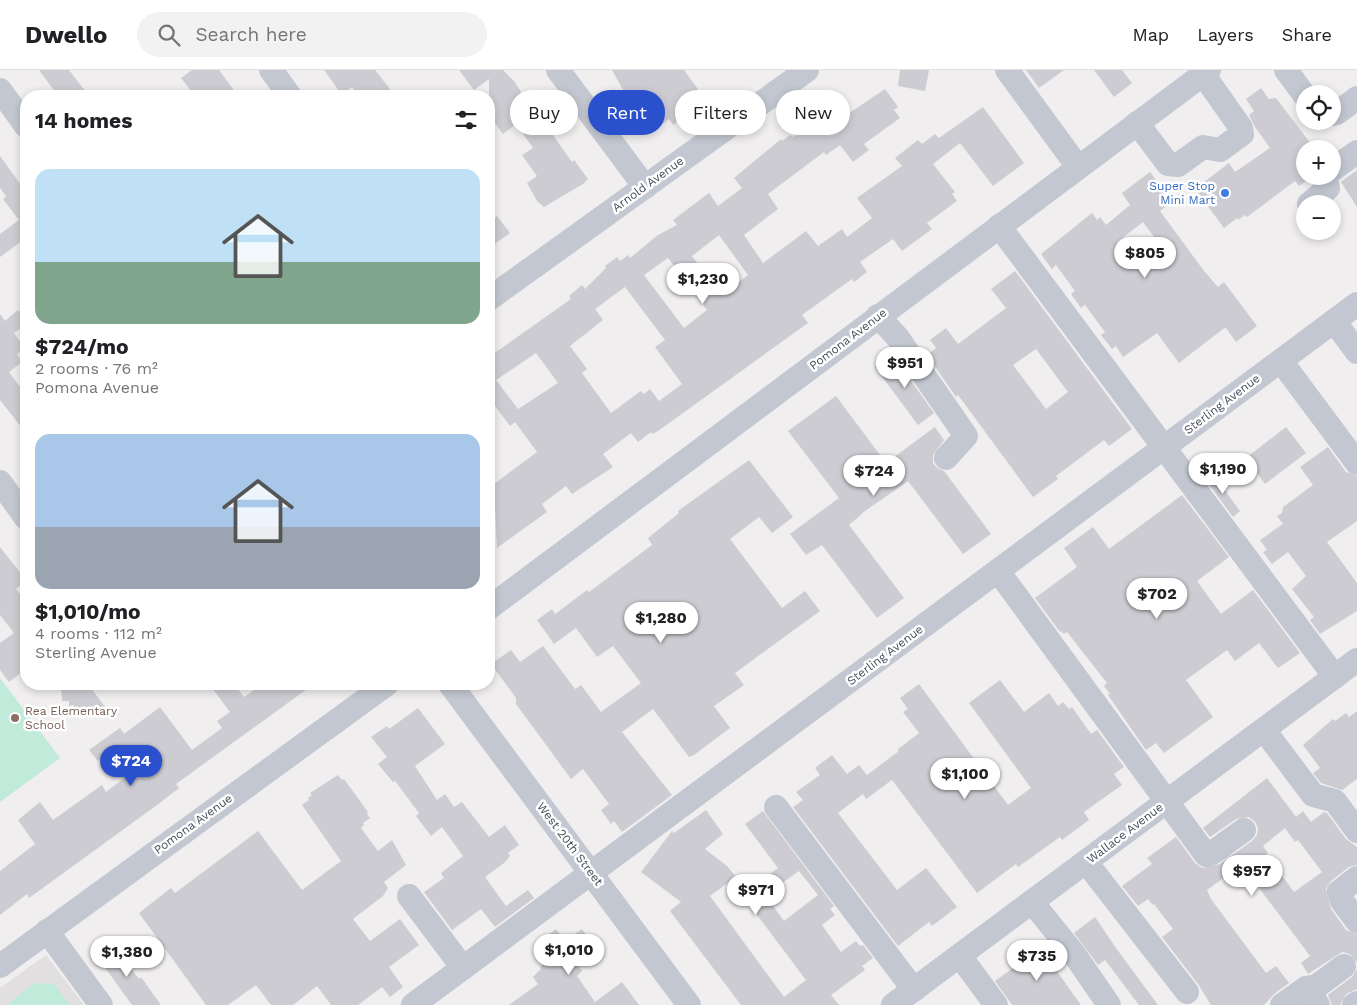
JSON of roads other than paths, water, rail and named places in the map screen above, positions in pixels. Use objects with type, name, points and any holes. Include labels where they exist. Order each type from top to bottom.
[{"type":"street","points":[[271,70],[286,90]]},
{"type":"street","points":[[558,70],[645,186]]},
{"type":"street","name":"Arnold Avenue","points":[[495,295],[807,70]]},
{"type":"street","points":[[1006,70],[1078,167]]},
{"type":"street","points":[[1286,70],[1297,85]]},
{"type":"street","points":[[1137,123],[1168,164],[1178,165],[1203,147],[1220,150],[1242,134],[1241,128],[1206,72]]},
{"type":"street","name":"Pomona Avenue","points":[[495,603],[1206,72]]},
{"type":"street","points":[[0,90],[20,118]]},
{"type":"street","points":[[1341,110],[1357,98]]},
{"type":"street","points":[[1341,164],[1357,152]]},
{"type":"street","points":[[1320,195],[1328,188],[1327,185]]},
{"type":"street","points":[[999,226],[1164,447],[1349,672]]},
{"type":"street","name":"Sterling Avenue","points":[[413,1005],[1357,304]]},
{"type":"street","points":[[878,316],[898,338],[966,436],[946,458]]},
{"type":"street","points":[[1334,321],[1357,352]]},
{"type":"street","points":[[1281,361],[1357,463]]},
{"type":"street","points":[[0,482],[20,510]]},
{"type":"street","points":[[998,571],[1206,855],[1212,853],[1244,830]]},
{"type":"street","name":"Wallace Avenue","points":[[893,1005],[1264,730],[1349,672]]},
{"type":"street","name":"Pomona Avenue","points":[[0,966],[378,690]]},
{"type":"street","name":"West 20th Street","points":[[454,690],[689,1005]]},
{"type":"street","points":[[1264,730],[1313,795],[1335,801],[1357,831]]},
{"type":"street","points":[[776,807],[914,990]]},
{"type":"street","points":[[1086,862],[1187,992]]},
{"type":"street","points":[[1357,878],[1338,892],[1342,901],[1357,921]]},
{"type":"street","points":[[409,896],[463,968]]},
{"type":"street","points":[[1032,902],[1074,954],[1109,1005]]},
{"type":"street","points":[[47,931],[101,1005]]},
{"type":"street","points":[[960,956],[996,1005]]},
{"type":"street","points":[[1282,1005],[1312,997],[1317,986],[1344,966]]},
{"type":"street","points":[[1354,1005],[1357,1002]]},
{"type":"place","name":"Super Stop Mini Mart","points":[[1225,193]]},
{"type":"place","name":"Rea Elementary School","points":[[15,718]]}]
